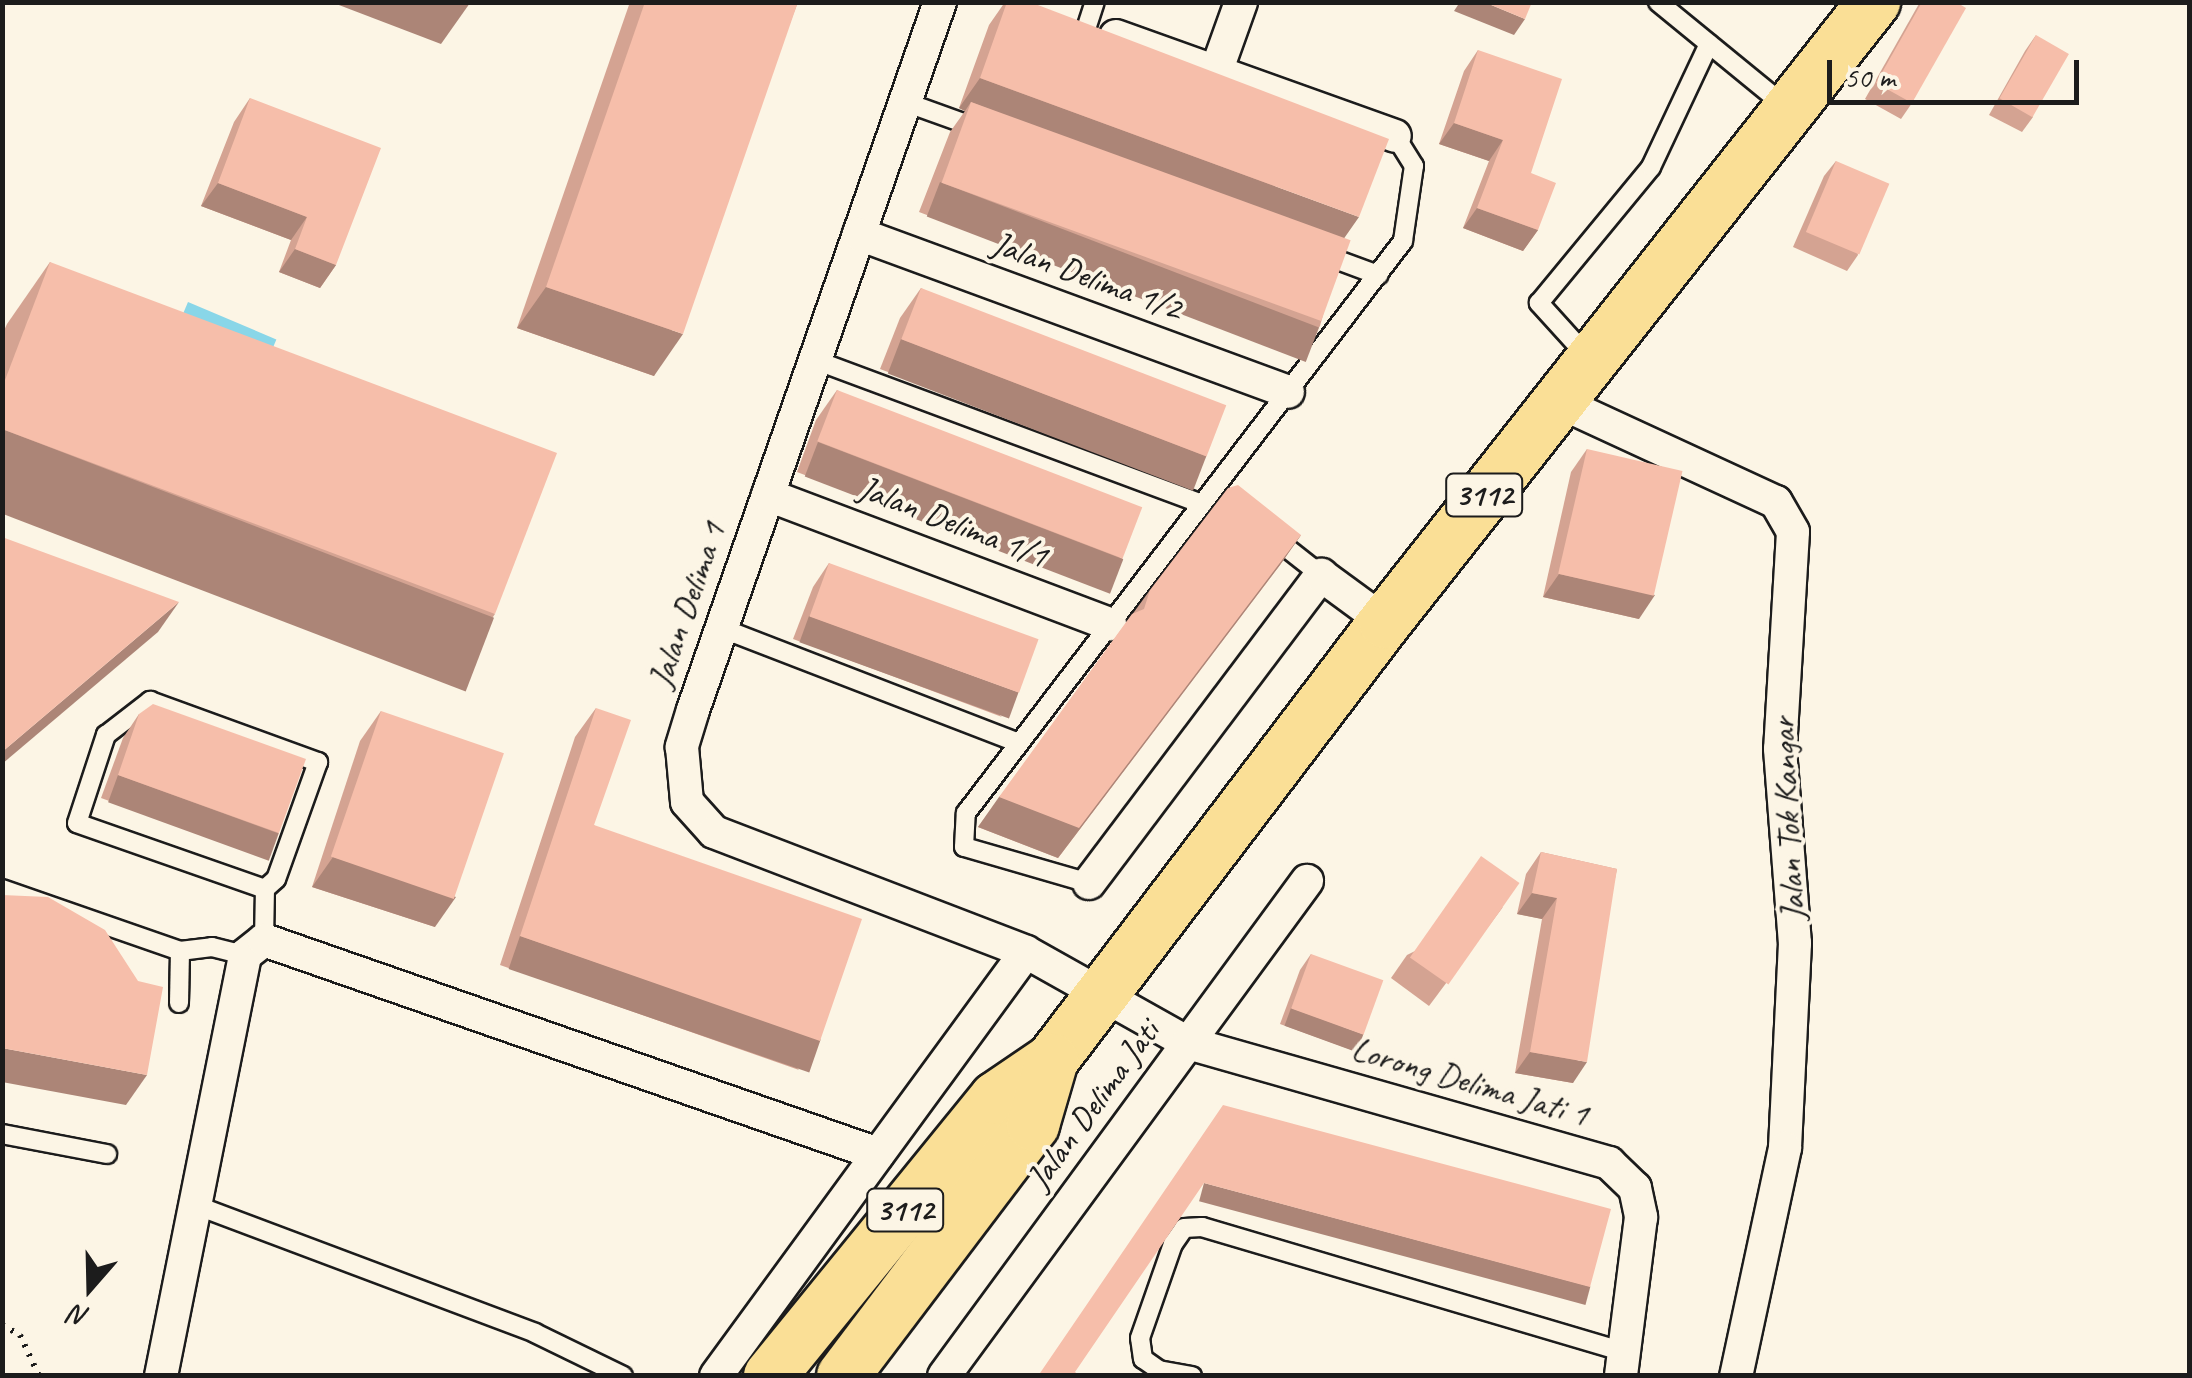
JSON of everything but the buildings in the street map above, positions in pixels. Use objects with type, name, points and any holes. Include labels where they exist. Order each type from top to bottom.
[{"type":"main road","name":"3112","points":[[770,1376],[996,1098],[1052,1060],[1384,622],[1874,2]]},
{"type":"main road","name":"3112","points":[[843,1376],[1033,1125],[1052,1060]]},
{"type":"street","name":"Jalan Delima 1","points":[[940,2],[682,747],[687,802],[714,832],[1026,952],[1102,994]]},
{"type":"street","points":[[1216,72],[1241,2]]},
{"type":"street","points":[[1054,14],[1091,14],[1216,72],[1396,136]]},
{"type":"street","name":"Jalan Delima 1/2","points":[[859,234],[1288,392]]},
{"type":"street","name":"Jalan Tok Kangar","points":[[1558,401],[1776,502],[1793,532],[1780,749],[1795,944],[1785,1148],[1736,1376]]},
{"type":"street","name":"Jalan Delima 1/1","points":[[768,495],[1110,624]]},
{"type":"street","points":[[1089,883],[1321,575],[1384,622]]},
{"type":"street","name":"Jalan Delima Jati","points":[[944,1376],[1307,881]]},
{"type":"street","points":[[161,1376],[254,947],[878,1154]]},
{"type":"street","points":[[716,1376],[1026,952]]},
{"type":"street","name":"Lorong Delima Jati 1","points":[[1102,994],[1188,1044],[1609,1163],[1634,1188],[1641,1216],[1622,1364]]},
{"type":"lane","points":[[1658,2],[1789,110]]},
{"type":"lane","points":[[1590,360],[1539,302],[1650,166],[1709,44]]},
{"type":"lane","points":[[905,102],[996,135]]},
{"type":"lane","points":[[1089,883],[964,847],[966,813],[1403,241],[1414,166],[1396,136]]},
{"type":"lane","points":[[1305,248],[1378,275]]},
{"type":"lane","points":[[815,360],[1228,503]]},
{"type":"lane","points":[[1259,527],[1321,575]]},
{"type":"lane","points":[[722,628],[1019,743]]},
{"type":"lane","points":[[2,889],[180,951],[254,947],[264,888],[276,880],[318,762],[150,702],[106,735],[77,823],[264,888]]},
{"type":"lane","points":[[179,1003],[180,951]]},
{"type":"lane","points":[[2,1134],[107,1154]]},
{"type":"lane","points":[[198,1206],[534,1333],[623,1376]]},
{"type":"lane","points":[[1192,1376],[1159,1370],[1143,1358],[1140,1338],[1173,1244],[1184,1228],[1202,1227],[1622,1364]]},
{"type":"path","points":[[2,1324],[20,1335],[40,1376]]},
{"type":"water","points":[[188,302],[276,340],[258,384],[169,346]]}]
